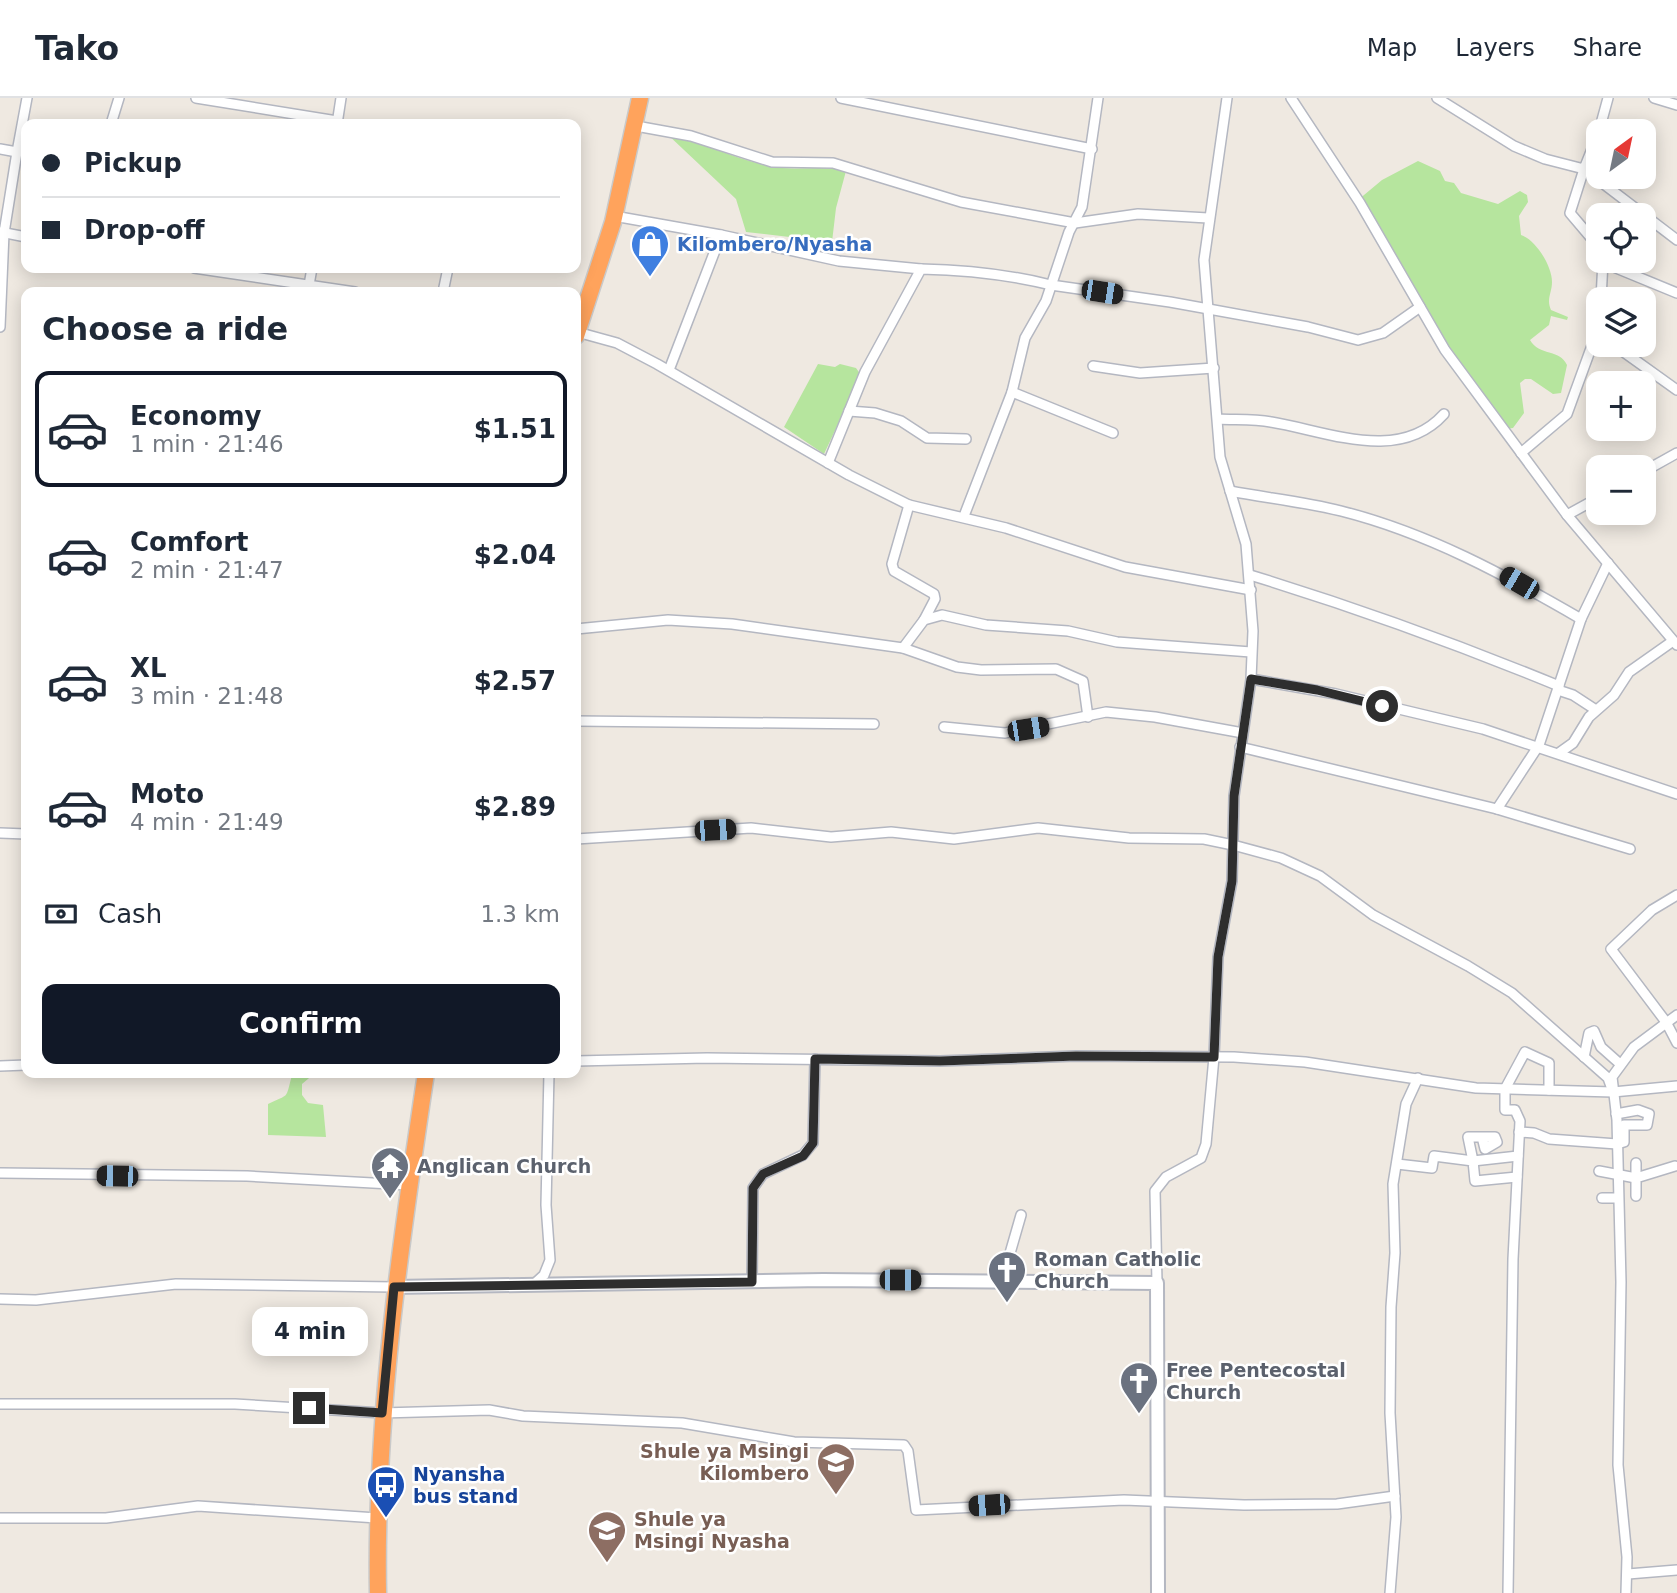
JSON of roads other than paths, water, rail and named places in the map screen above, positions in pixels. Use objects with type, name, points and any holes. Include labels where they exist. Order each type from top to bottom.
[{"type":"highway","points":[[581,318],[614,216],[636,127],[640,98]]},
{"type":"highway","points":[[378,1593],[377,1518],[382,1413],[394,1287],[425,1078]]},
{"type":"street","points":[[23,119],[27,98]]},
{"type":"street","points":[[113,119],[119,98]]},
{"type":"street","points":[[196,98],[314,119]]},
{"type":"street","points":[[338,119],[341,98]]},
{"type":"street","points":[[841,98],[1092,149]]},
{"type":"street","points":[[964,516],[1012,392],[1025,338],[1051,285],[1082,208],[1098,98]]},
{"type":"street","points":[[1158,1593],[1155,1191],[1166,1177],[1201,1158],[1206,1144],[1214,1057],[1218,957],[1232,881],[1234,796],[1251,679],[1250,575],[1246,544],[1220,457],[1211,311],[1204,260],[1227,98]]},
{"type":"street","points":[[1291,98],[1358,199],[1445,350],[1567,514],[1675,643],[1629,672],[1614,695],[1595,710],[1573,743],[1559,752]]},
{"type":"street","points":[[1437,98],[1514,146],[1545,159],[1584,169],[1677,240]]},
{"type":"street","points":[[1602,119],[1608,98]]},
{"type":"street","points":[[1654,98],[1677,105]]},
{"type":"street","points":[[636,127],[691,136],[772,162],[833,163],[961,202],[1075,223],[1138,214],[1208,218]]},
{"type":"street","points":[[0,327],[2,232],[21,130]]},
{"type":"street","points":[[0,149],[17,152]]},
{"type":"street","points":[[1586,164],[1570,213],[1586,232]]},
{"type":"street","points":[[614,216],[721,235],[839,261],[977,271],[1308,327],[1358,340],[1383,333],[1420,307]]},
{"type":"street","points":[[2,232],[21,236]]},
{"type":"street","points":[[669,370],[721,235]]},
{"type":"street","points":[[828,463],[865,372],[921,269]]},
{"type":"street","points":[[228,273],[322,287]]},
{"type":"street","points":[[309,285],[311,273]]},
{"type":"street","points":[[1629,273],[1677,293]]},
{"type":"street","points":[[309,285],[314,287]]},
{"type":"street","points":[[581,335],[617,344],[669,370],[828,463],[909,505],[964,516],[1125,567],[1251,590]]},
{"type":"street","points":[[1521,453],[1567,414],[1588,357]]},
{"type":"street","points":[[1631,357],[1677,390]]},
{"type":"street","points":[[1093,366],[1140,373],[1214,368]]},
{"type":"street","points":[[1012,392],[1113,433]]},
{"type":"street","points":[[849,411],[875,413],[901,421],[927,438],[966,439]]},
{"type":"street","points":[[1217,419],[1270,422],[1343,438],[1382,441],[1422,433],[1444,414]]},
{"type":"street","points":[[1656,465],[1677,453]]},
{"type":"street","points":[[1230,491],[1342,511],[1434,542],[1499,571],[1581,619]]},
{"type":"street","points":[[1567,514],[1586,504]]},
{"type":"street","points":[[903,648],[924,620],[935,599],[934,594],[894,571],[892,564],[909,505]]},
{"type":"street","points":[[1497,809],[1539,746],[1581,619],[1608,564]]},
{"type":"street","points":[[1250,575],[1376,615],[1558,688],[1595,710]]},
{"type":"street","points":[[924,620],[942,615],[986,625],[1068,632],[1116,642],[1251,652]]},
{"type":"street","points":[[581,629],[681,621],[743,625],[903,648],[957,667],[981,670],[1056,669],[1083,681],[1088,717]]},
{"type":"street","points":[[1251,679],[1336,694],[1483,729],[1559,752],[1677,794]]},
{"type":"street","points":[[944,727],[1006,733],[1106,712],[1155,717],[1243,733]]},
{"type":"street","points":[[581,721],[874,724]]},
{"type":"street","points":[[1240,747],[1497,809],[1630,849]]},
{"type":"street","points":[[581,839],[751,828],[831,836],[891,832],[954,839],[1038,828],[1129,838],[1205,839],[1233,845],[1281,858],[1320,876],[1373,915],[1512,993],[1608,1078],[1613,1092]]},
{"type":"street","points":[[0,833],[21,834]]},
{"type":"street","points":[[1677,895],[1652,910],[1611,948],[1666,1022],[1677,1043]]},
{"type":"street","points":[[1626,1593],[1628,1574],[1618,1465],[1621,1282],[1616,1114],[1612,1077],[1619,1063],[1634,1047],[1677,1016]]},
{"type":"street","points":[[1584,1058],[1589,1033],[1594,1031],[1601,1047],[1619,1063]]},
{"type":"street","points":[[1508,1593],[1513,1259],[1519,1132],[1515,1110],[1505,1110],[1505,1089],[1525,1052],[1549,1063],[1549,1090]]},
{"type":"street","points":[[581,1061],[940,1061],[1076,1056],[1214,1057],[1305,1062],[1476,1088],[1613,1092],[1677,1086]]},
{"type":"street","points":[[752,1282],[753,1188],[763,1174],[803,1156],[813,1143],[815,1059]]},
{"type":"street","points":[[0,1066],[21,1065]]},
{"type":"street","points":[[533,1285],[544,1275],[550,1260],[546,1205],[549,1078]]},
{"type":"street","points":[[1390,1593],[1395,1562],[1390,1373],[1395,1254],[1392,1208],[1406,1104],[1418,1078]]},
{"type":"street","points":[[1519,1132],[1534,1133],[1549,1139],[1617,1143],[1624,1142],[1623,1125],[1647,1125],[1649,1114],[1638,1110],[1616,1114]]},
{"type":"street","points":[[1482,1137],[1468,1137],[1475,1181],[1517,1177]]},
{"type":"street","points":[[1397,1164],[1432,1168],[1434,1156],[1473,1161],[1518,1156]]},
{"type":"street","points":[[1636,1163],[1636,1196]]},
{"type":"street","points":[[1599,1171],[1636,1178],[1675,1166]]},
{"type":"street","points":[[0,1173],[247,1176],[409,1185]]},
{"type":"street","points":[[1601,1198],[1617,1198]]},
{"type":"street","points":[[1002,1281],[1021,1215]]},
{"type":"street","points":[[0,1299],[36,1300],[176,1284],[394,1287],[752,1282],[1157,1283]]},
{"type":"street","points":[[0,1404],[235,1404],[382,1413],[489,1410],[523,1416],[682,1423],[794,1441],[904,1446],[908,1451],[916,1510],[1159,1500],[1244,1505],[1337,1504],[1395,1496]]},
{"type":"street","points":[[0,1518],[106,1518],[198,1506],[377,1518]]},
{"type":"street","points":[[1628,1574],[1677,1570]]},
{"type":"place","name":"Kilombero/Nyasha","points":[[650,278]]},
{"type":"place","name":"Anglican Church","points":[[390,1200]]},
{"type":"place","name":"Roman Catholic Church","points":[[1007,1304]]},
{"type":"place","name":"Free Pentecostal Church","points":[[1139,1415]]},
{"type":"place","name":"Shule ya Msingi Kilombero","points":[[836,1496]]},
{"type":"place","name":"Nyansha bus stand","points":[[386,1519]]},
{"type":"place","name":"Shule ya Msingi Nyasha","points":[[607,1564]]}]
